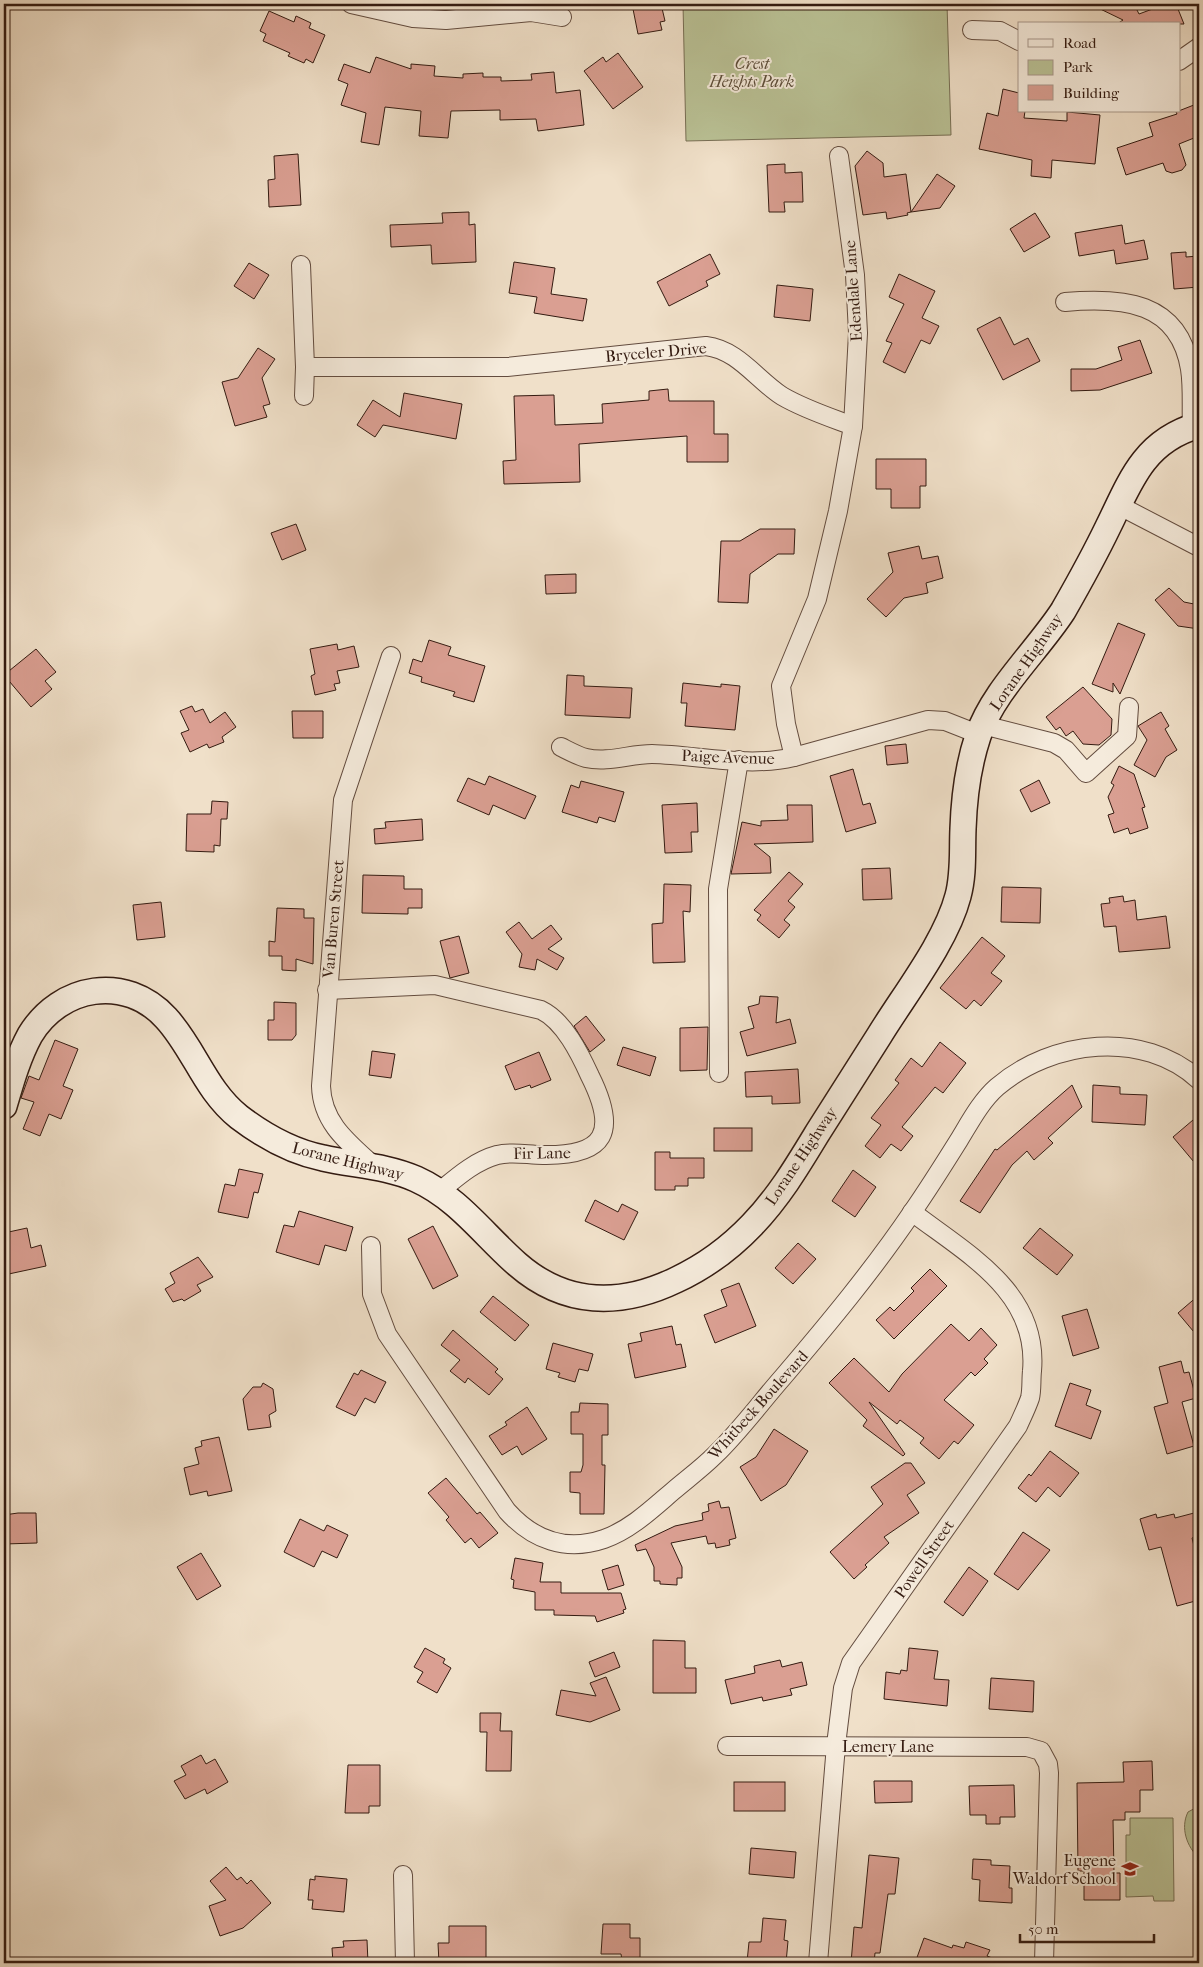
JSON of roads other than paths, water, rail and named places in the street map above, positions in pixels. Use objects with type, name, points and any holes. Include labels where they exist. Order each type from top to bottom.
[{"type":"street","points":[[351,4],[413,18],[446,20],[531,12],[562,17]]},
{"type":"street","points":[[972,30],[1000,31],[1018,40]]},
{"type":"street","points":[[1180,61],[1199,47]]},
{"type":"street","name":"Edendale Lane","points":[[839,156],[854,275],[858,333],[853,426]]},
{"type":"street","points":[[301,265],[305,367],[304,396]]},
{"type":"street","points":[[1065,302],[1107,299],[1124,302],[1157,314],[1170,325],[1186,352],[1196,426]]},
{"type":"street","name":"Bryceler Drive","points":[[305,367],[507,367],[706,346],[716,347],[733,355],[781,395],[806,408],[853,426]]},
{"type":"street","points":[[794,756],[786,724],[781,686],[816,599],[838,511],[853,426]]},
{"type":"street","name":"Lorane Highway","points":[[4,1106],[20,1056],[32,1031],[50,1011],[69,997],[86,991],[107,989],[125,992],[143,998],[170,1022],[216,1095],[238,1116],[290,1148],[321,1158],[377,1168],[413,1177],[440,1191],[462,1208],[517,1264],[538,1280],[568,1294],[589,1299],[607,1299],[640,1294],[696,1270],[722,1253],[752,1226],[783,1189],[947,924],[957,900],[962,877],[966,786],[981,730],[998,697],[1060,616],[1084,575],[1118,505],[1145,460],[1158,447],[1196,426]]},
{"type":"street","points":[[1118,505],[1199,546]]},
{"type":"street","name":"Van Buren Street","points":[[377,1168],[340,1136],[327,1116],[320,1086],[343,800],[391,656]]},
{"type":"street","name":"Paige Avenue","points":[[561,747],[586,758],[597,759],[651,754],[739,760],[794,756],[928,720],[946,721],[981,730],[1054,743],[1066,750],[1086,773],[1127,736],[1129,707]]},
{"type":"street","points":[[719,1074],[718,889],[739,760]]},
{"type":"street","name":"Fir Lane","points":[[327,990],[436,985],[541,1010],[550,1015],[560,1027],[583,1062],[599,1095],[604,1124],[600,1141],[590,1150],[572,1154],[497,1155],[463,1172],[440,1191]]},
{"type":"street","name":"Whitbeck Boulevard","points":[[371,1246],[372,1294],[387,1334],[502,1503],[516,1520],[535,1535],[548,1541],[574,1544],[605,1539],[634,1524],[716,1454],[849,1301],[912,1212],[975,1114],[996,1088],[1025,1067],[1059,1053],[1097,1047],[1141,1048],[1168,1057],[1197,1072]]},
{"type":"street","name":"Powell Street","points":[[818,1963],[836,1746],[843,1688],[851,1662],[1018,1426],[1030,1397],[1033,1360],[1028,1328],[1014,1297],[990,1271],[912,1212]]},
{"type":"street","name":"Lemery Lane","points":[[727,1746],[1027,1747],[1041,1750],[1045,1756],[1049,1773],[1044,1963]]},
{"type":"street","points":[[403,1875],[404,1963]]},
{"type":"place","name":"Eugene Waldorf School","points":[[1130,1869]]},
{"type":"park label","name":"Crest Heights Park","points":[[752,72]]}]
